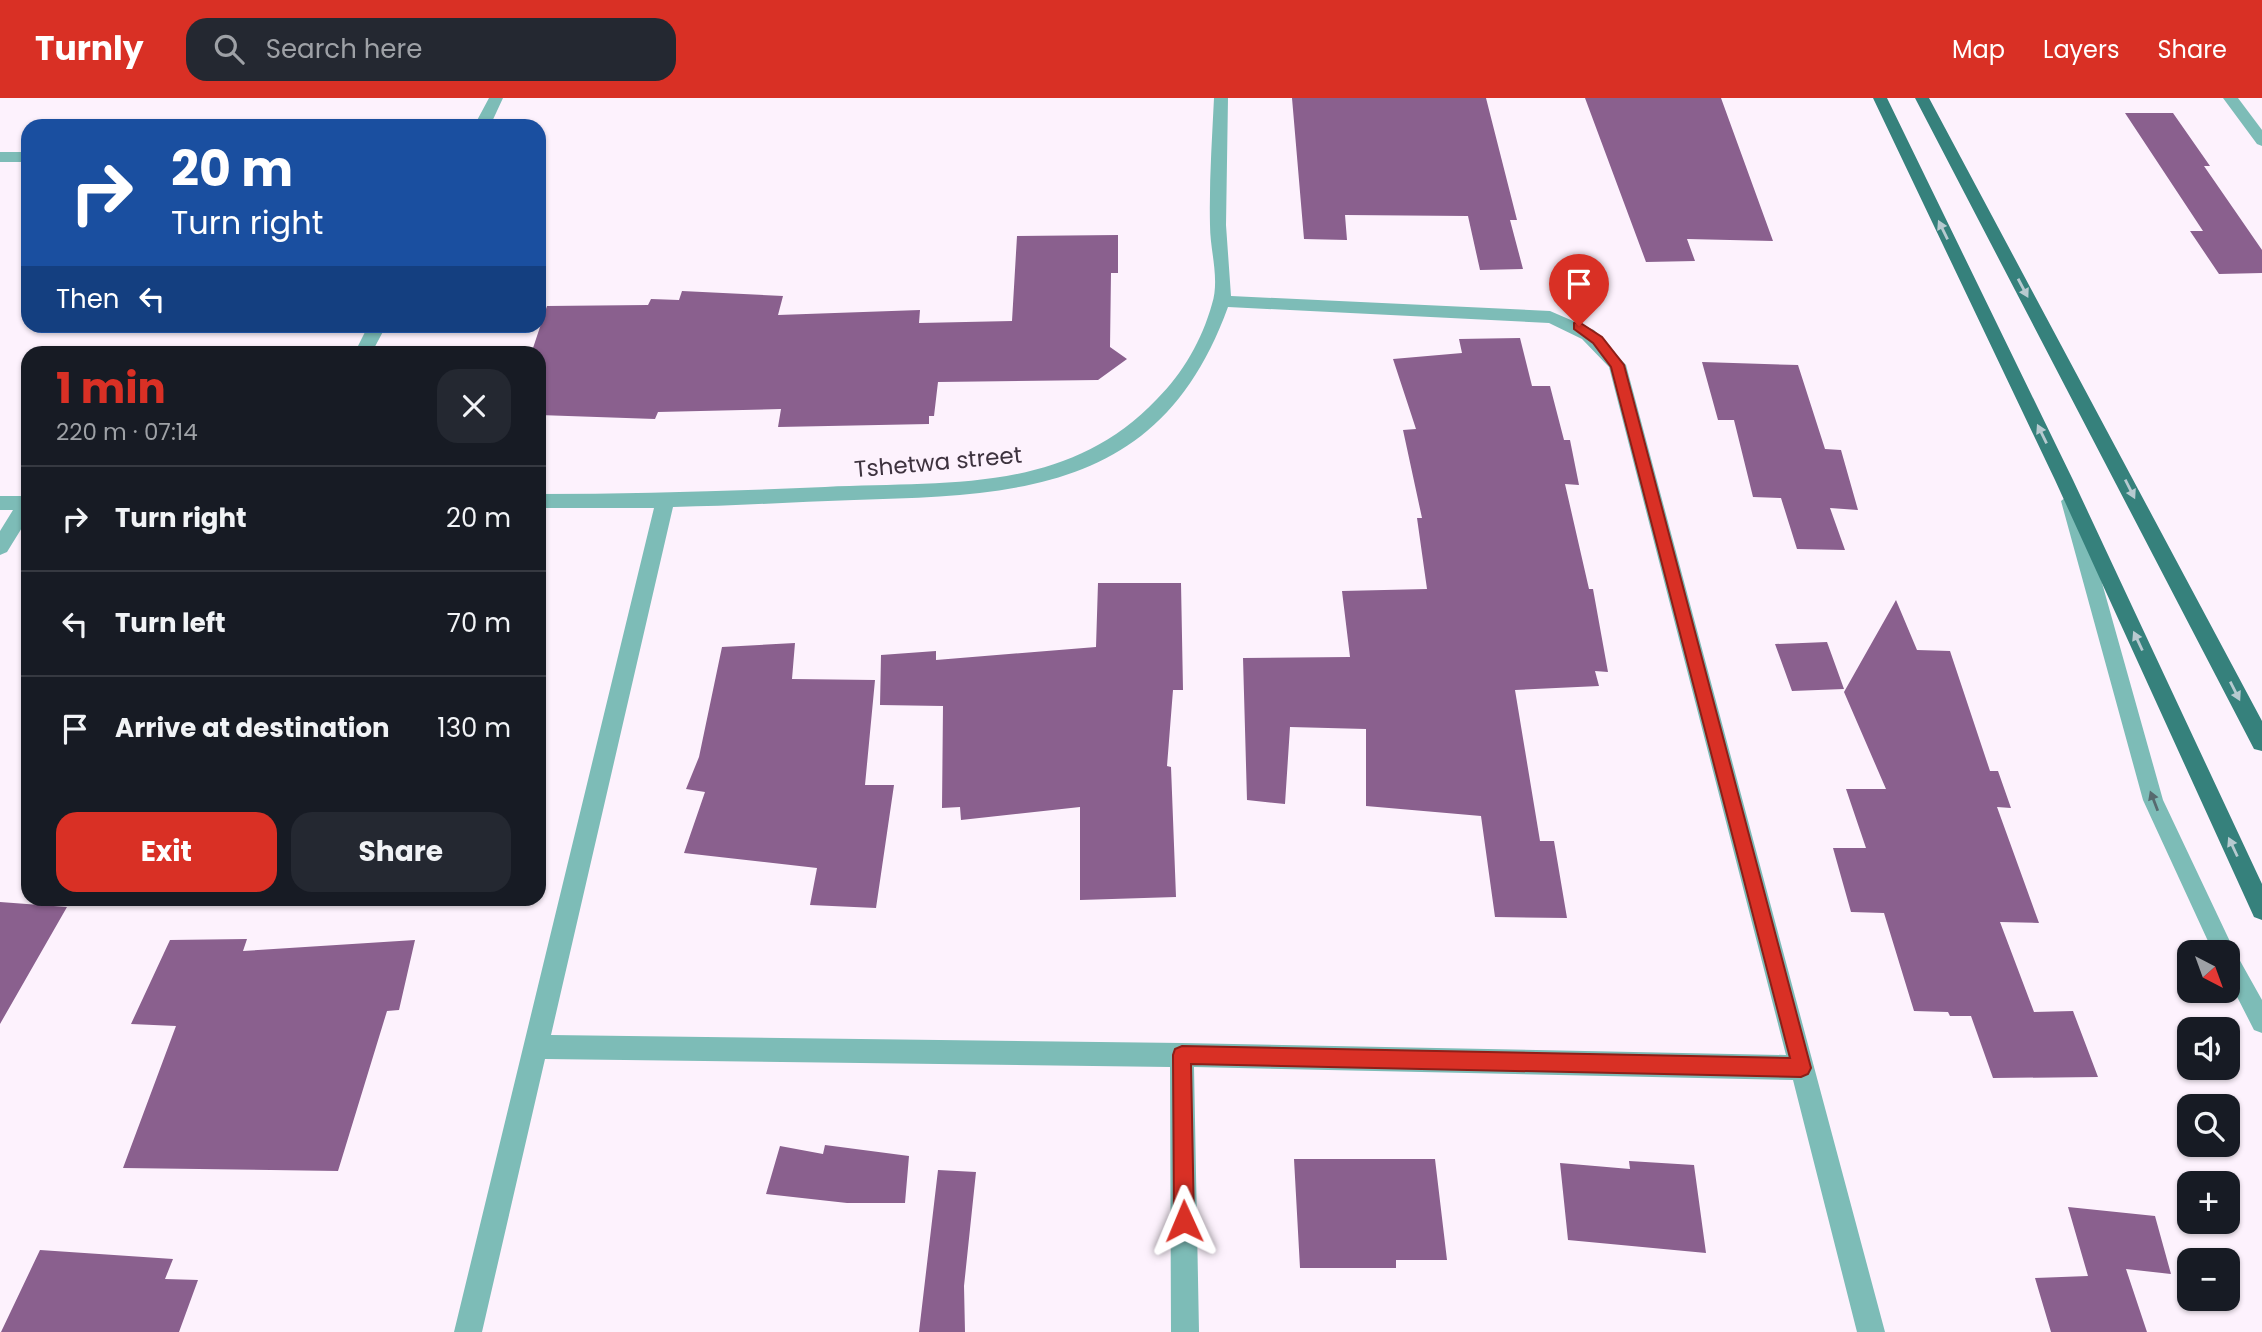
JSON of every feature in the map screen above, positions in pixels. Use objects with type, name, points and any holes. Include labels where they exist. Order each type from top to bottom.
[{"type":"main road","points":[[1880,98],[2064,480],[2262,909]]},
{"type":"main road","points":[[1922,98],[2262,742]]},
{"type":"street","points":[[486,119],[496,98]]},
{"type":"street","name":"Tshetwa street","points":[[546,501],[665,502],[978,487],[1031,480],[1075,466],[1130,436],[1169,403],[1197,365],[1222,301],[1218,226],[1221,98]]},
{"type":"street","points":[[2230,98],[2262,141]]},
{"type":"street","points":[[0,157],[21,157]]},
{"type":"street","points":[[1222,301],[1550,317],[1579,326],[1597,340],[1617,365],[1871,1332]]},
{"type":"street","points":[[468,1332],[665,502]]},
{"type":"street","points":[[0,503],[21,503]]},
{"type":"street","points":[[0,547],[21,513]]},
{"type":"street","points":[[536,1047],[1182,1055],[1801,1068]]},
{"type":"street","points":[[1182,1055],[1185,1332]]},
{"type":"lane","points":[[2064,480],[2153,800],[2218,940]]},
{"type":"lane","points":[[2240,981],[2262,1022]]},
{"type":"building","points":[[1292,98],[1486,98],[1517,220],[1510,220],[1523,269],[1480,270],[1468,216],[1345,215],[1347,240],[1304,239]]},
{"type":"building","points":[[1585,98],[1721,98],[1773,241],[1687,239],[1695,261],[1646,262]]},
{"type":"building","points":[[2125,113],[2173,113],[2210,166],[2204,166],[2262,250],[2262,273],[2219,274],[2190,231],[2203,231]]},
{"type":"building","points":[[1118,235],[1118,273],[1111,273],[1110,347],[1127,359],[1098,380],[938,382],[934,416],[929,416],[929,424],[778,427],[781,409],[658,412],[655,419],[546,415],[546,346],[534,346],[538,333],[546,333],[547,306],[648,305],[651,299],[679,300],[682,291],[783,296],[778,315],[920,310],[919,323],[1012,321],[1017,236]]},
{"type":"building","points":[[1520,338],[1532,386],[1550,386],[1564,440],[1570,440],[1579,485],[1565,484],[1589,589],[1593,589],[1608,672],[1595,671],[1599,686],[1515,690],[1540,841],[1554,841],[1567,918],[1495,917],[1481,816],[1366,806],[1366,729],[1290,727],[1285,804],[1247,800],[1243,658],[1350,657],[1342,591],[1427,589],[1417,518],[1422,518],[1403,430],[1416,429],[1393,359],[1462,353],[1459,339]]},
{"type":"building","points":[[1702,362],[1798,365],[1825,449],[1841,450],[1858,510],[1830,508],[1845,550],[1797,549],[1781,498],[1753,497],[1734,420],[1718,420]]},
{"type":"building","points":[[1098,583],[1181,583],[1183,690],[1173,690],[1167,766],[1171,767],[1176,897],[1080,900],[1080,807],[961,820],[960,807],[942,808],[943,706],[880,705],[881,655],[936,651],[936,660],[1096,647]]},
{"type":"building","points":[[1896,600],[1917,650],[1950,651],[1990,771],[1998,771],[2011,808],[1997,807],[2039,923],[2000,922],[2034,1012],[2073,1011],[2098,1077],[1993,1078],[1971,1016],[1914,1011],[1884,913],[1851,912],[1833,848],[1866,848],[1846,789],[1886,789],[1844,692]]},
{"type":"building","points":[[1827,642],[1844,689],[1792,691],[1775,644]]},
{"type":"building","points":[[795,643],[792,679],[875,680],[865,785],[894,785],[876,908],[810,905],[817,868],[684,853],[705,792],[686,789],[699,757],[722,647]]},
{"type":"building","points":[[0,902],[21,904],[21,906],[67,907],[0,1024]]},
{"type":"building","points":[[247,939],[243,951],[415,940],[399,1010],[387,1011],[338,1171],[123,1168],[176,1026],[131,1024],[170,940]]},
{"type":"building","points":[[825,1145],[909,1156],[905,1203],[847,1203],[766,1194],[780,1146],[823,1154]]},
{"type":"building","points":[[1294,1159],[1435,1159],[1447,1260],[1396,1260],[1396,1268],[1300,1268]]},
{"type":"building","points":[[1629,1161],[1694,1165],[1706,1253],[1568,1240],[1560,1163],[1630,1169]]},
{"type":"building","points":[[938,1170],[976,1172],[964,1286],[965,1332],[919,1332]]},
{"type":"building","points":[[2068,1207],[2155,1216],[2171,1274],[2126,1269],[2147,1332],[2051,1332],[2035,1278],[2088,1276]]},
{"type":"building","points":[[40,1250],[173,1259],[165,1279],[198,1280],[179,1332],[1,1332]]},
{"type":"route","points":[[1184,1221],[1182,1055],[1801,1068],[1624,388],[1617,365],[1597,340],[1579,326]]}]
